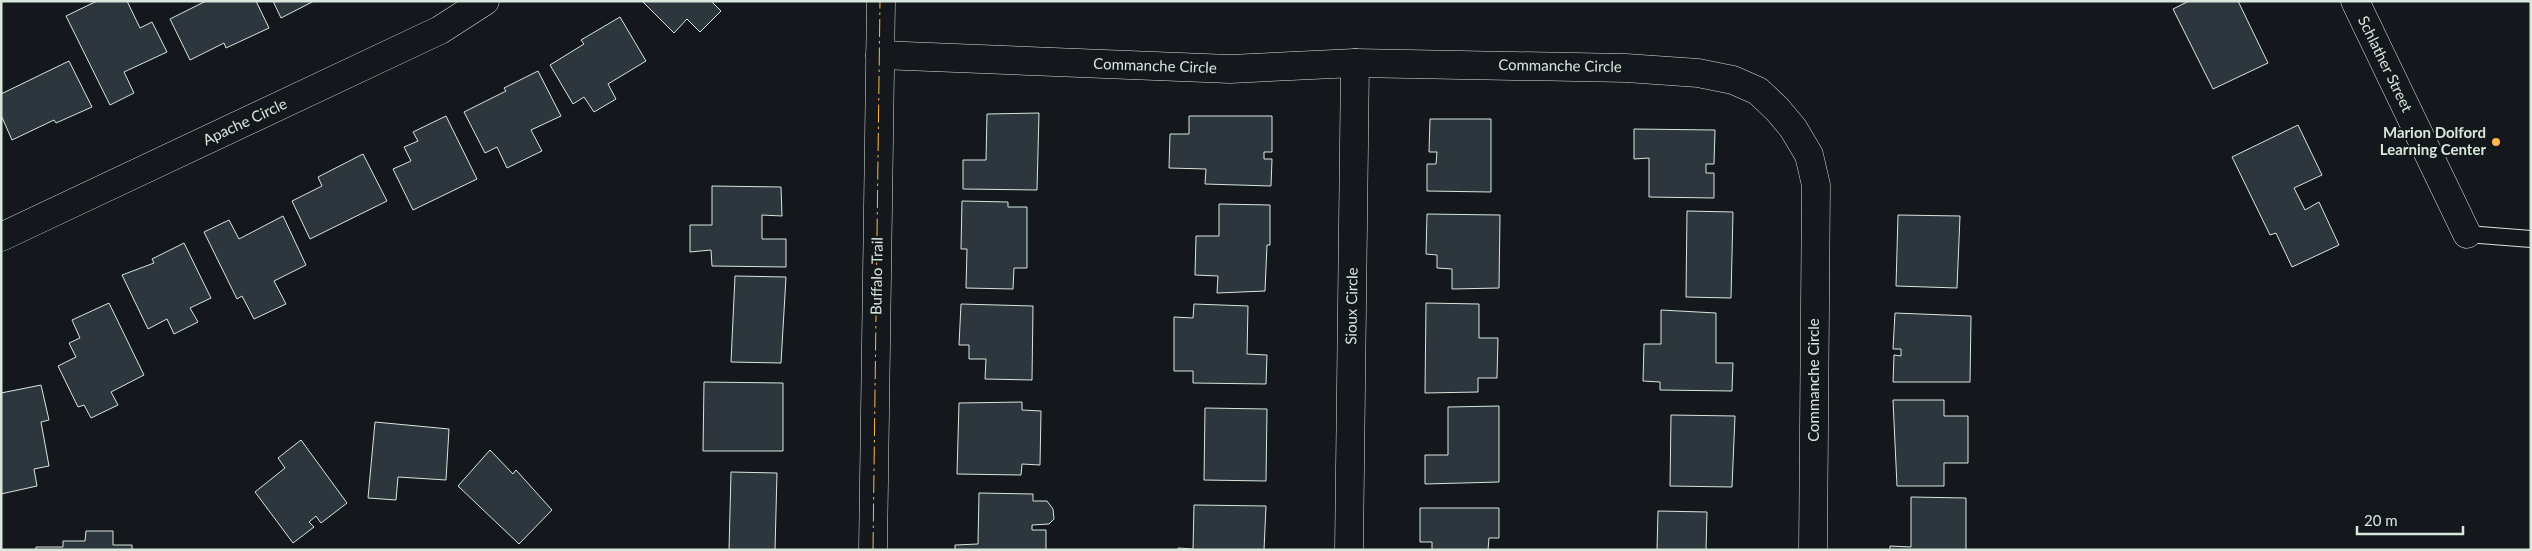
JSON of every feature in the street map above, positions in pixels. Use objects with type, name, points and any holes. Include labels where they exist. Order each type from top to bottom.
[{"type":"street","name":"Apache Circle","points":[[1,237],[440,30],[485,1]]},
{"type":"street","name":"Buffalo Trail","points":[[873,550],[881,1]]},
{"type":"street","name":"Schlather Street","points":[[2355,1],[2467,234]]},
{"type":"street","name":"Commanche Circle","points":[[880,55],[1230,69],[1355,63],[1626,68],[1698,72],[1733,80],[1758,91],[1778,109],[1793,128],[1809,155],[1816,185],[1813,550]]},
{"type":"street","name":"Sioux Circle","points":[[1349,550],[1355,63]]},
{"type":"lane","points":[[2467,234],[2531,239]]},
{"type":"building","points":[[97,1],[127,1],[140,28],[152,22],[167,52],[124,72],[134,93],[110,105],[66,16]]},
{"type":"building","points":[[206,1],[256,1],[269,28],[226,48],[224,43],[190,60],[170,19]]},
{"type":"building","points":[[273,1],[314,1],[281,18]]},
{"type":"building","points":[[642,1],[711,1],[721,11],[700,32],[687,19],[674,33]]},
{"type":"building","points":[[2189,1],[2238,1],[2268,63],[2213,89],[2173,9]]},
{"type":"building","points":[[620,17],[646,61],[608,84],[616,99],[594,112],[584,97],[573,104],[550,65],[584,44],[581,40]]},
{"type":"building","points":[[69,61],[92,107],[56,123],[54,120],[12,140],[1,115],[1,94]]},
{"type":"building","points":[[538,71],[561,116],[531,130],[542,151],[507,168],[497,147],[485,153],[464,112],[506,91],[504,88]]},
{"type":"building","points":[[1039,113],[1037,190],[963,189],[963,160],[986,160],[987,114]]},
{"type":"building","points":[[446,116],[477,179],[413,210],[393,169],[411,161],[404,147],[418,141],[413,132]]},
{"type":"building","points":[[1189,116],[1272,116],[1272,152],[1264,152],[1264,159],[1272,159],[1271,186],[1205,184],[1206,169],[1169,168],[1170,134],[1189,134]]},
{"type":"building","points":[[1430,119],[1491,119],[1491,192],[1427,191],[1427,164],[1436,164],[1437,152],[1429,152]]},
{"type":"building","points":[[2298,125],[2322,175],[2294,188],[2305,210],[2319,202],[2339,245],[2292,267],[2276,233],[2270,235],[2232,157]]},
{"type":"building","points":[[1634,129],[1715,130],[1714,164],[1706,164],[1706,173],[1714,173],[1714,198],[1649,197],[1649,158],[1634,159]]},
{"type":"building","points":[[363,154],[387,201],[310,239],[292,201],[322,186],[318,177]]},
{"type":"building","points":[[712,186],[781,187],[782,216],[762,215],[762,239],[786,239],[786,267],[712,266],[711,250],[690,252],[690,225],[712,225]]},
{"type":"building","points":[[962,201],[1008,202],[1008,207],[1027,207],[1027,268],[1014,268],[1013,289],[966,288],[967,249],[961,249]]},
{"type":"building","points":[[1219,204],[1270,205],[1270,245],[1267,245],[1265,291],[1217,293],[1218,276],[1195,275],[1196,236],[1219,236]]},
{"type":"building","points":[[1687,211],[1733,212],[1731,298],[1686,297]]},
{"type":"building","points":[[1427,214],[1500,215],[1499,288],[1452,289],[1452,269],[1437,268],[1437,255],[1426,254]]},
{"type":"building","points":[[1898,215],[1960,216],[1957,288],[1896,286]]},
{"type":"building","points":[[283,216],[306,265],[274,281],[286,304],[254,319],[242,296],[237,299],[204,232],[229,220],[239,239]]},
{"type":"building","points":[[184,243],[211,298],[190,308],[198,322],[174,334],[167,319],[148,329],[122,275],[154,263],[152,259]]},
{"type":"building","points":[[735,276],[786,277],[781,363],[731,362]]},
{"type":"building","points":[[109,303],[144,375],[111,392],[118,405],[91,418],[84,405],[78,407],[58,366],[76,357],[69,343],[80,338],[72,320]]},
{"type":"building","points":[[1426,303],[1479,304],[1479,338],[1498,338],[1497,378],[1478,378],[1478,392],[1425,393]]},
{"type":"building","points":[[961,304],[1033,306],[1032,380],[985,379],[986,359],[969,359],[969,345],[959,345]]},
{"type":"building","points":[[1194,304],[1248,306],[1247,354],[1267,355],[1266,384],[1193,383],[1193,371],[1174,371],[1174,317],[1193,318]]},
{"type":"building","points":[[1661,310],[1716,313],[1716,363],[1733,363],[1732,391],[1660,390],[1660,382],[1643,381],[1644,344],[1661,344]]},
{"type":"building","points":[[1895,313],[1971,316],[1970,382],[1893,382],[1894,355],[1901,356],[1901,349],[1893,349]]},
{"type":"building","points":[[704,382],[783,383],[783,451],[703,451]]},
{"type":"building","points":[[41,385],[49,420],[41,422],[49,466],[34,469],[37,486],[1,494],[1,393]]},
{"type":"building","points":[[1893,400],[1944,400],[1944,416],[1968,416],[1968,463],[1944,463],[1944,486],[1897,486]]},
{"type":"building","points":[[1022,402],[1022,410],[1041,411],[1040,465],[1022,464],[1021,475],[957,474],[959,403]]},
{"type":"building","points":[[1499,406],[1499,482],[1425,484],[1425,455],[1448,455],[1448,407]]},
{"type":"building","points":[[1205,408],[1267,409],[1266,481],[1204,480]]},
{"type":"building","points":[[1671,415],[1735,416],[1732,487],[1670,486]]},
{"type":"building","points":[[375,422],[449,429],[446,480],[398,477],[396,500],[368,498]]},
{"type":"building","points":[[301,440],[347,503],[321,523],[316,516],[309,522],[314,527],[293,543],[255,492],[285,468],[278,458]]},
{"type":"building","points":[[490,450],[513,474],[516,470],[552,510],[519,544],[458,486]]},
{"type":"building","points":[[731,472],[777,473],[775,550],[729,550]]},
{"type":"building","points":[[979,493],[1033,494],[1033,501],[1047,501],[1053,509],[1054,519],[1049,524],[1032,525],[1032,530],[1046,530],[1046,550],[955,550],[955,545],[978,544]]},
{"type":"building","points":[[1911,497],[1966,498],[1966,550],[1890,550],[1890,546],[1911,547]]},
{"type":"building","points":[[1194,505],[1266,506],[1264,550],[1178,550],[1178,548],[1193,549]]},
{"type":"building","points":[[1420,508],[1499,508],[1499,538],[1489,538],[1488,550],[1432,550],[1432,542],[1420,542]]},
{"type":"building","points":[[1658,511],[1707,512],[1706,550],[1657,550]]},
{"type":"building","points":[[86,531],[113,531],[113,545],[132,545],[132,550],[36,550],[36,547],[63,547],[63,541],[85,541]]},
{"type":"power","points":[[873,550],[880,1]]},
{"type":"place","name":"Marion Dolford Learning Center","points":[[2496,142]]}]
